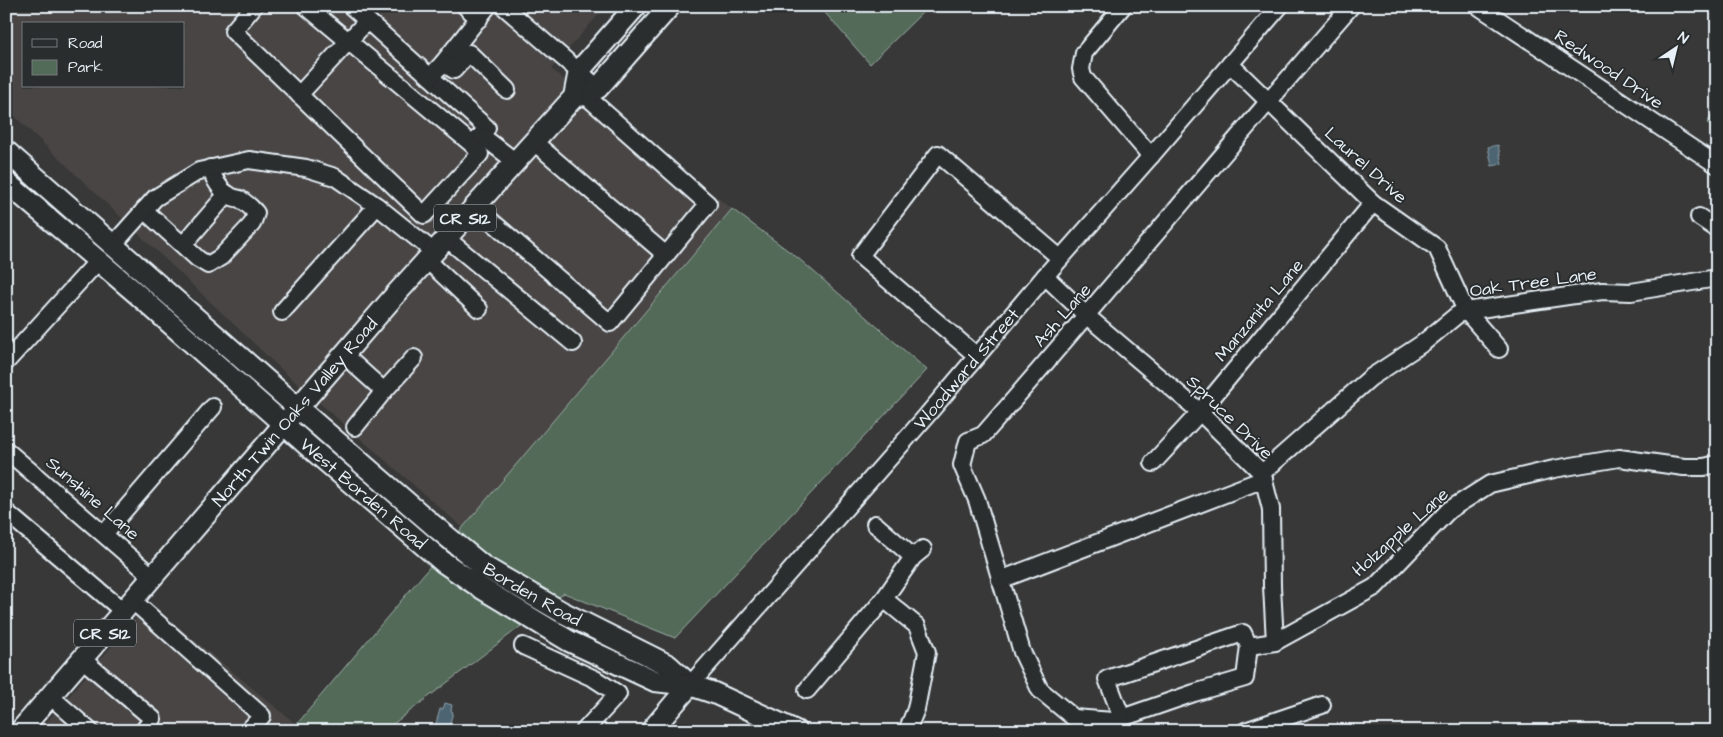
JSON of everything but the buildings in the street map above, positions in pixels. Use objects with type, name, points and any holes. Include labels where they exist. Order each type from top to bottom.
[{"type":"main road","points":[[585,93],[579,71],[636,6]]},
{"type":"main road","name":"North Twin Oaks Valley Road","points":[[20,731],[436,250],[534,142],[670,6]]},
{"type":"main road","points":[[6,152],[298,408]]},
{"type":"main road","name":"West Borden Road","points":[[6,182],[443,562],[481,588],[569,641],[655,681],[690,685]]},
{"type":"main road","name":"Borden Road","points":[[298,408],[432,525],[483,566],[542,601],[668,665],[690,685],[714,693],[796,731]]},
{"type":"main road","name":"Woodward Street","points":[[652,731],[690,685]]},
{"type":"street","points":[[254,6],[233,31],[424,214],[480,154],[477,140]]},
{"type":"street","points":[[306,6],[348,41],[477,140],[516,162]]},
{"type":"street","points":[[351,6],[487,128],[477,140]]},
{"type":"street","points":[[430,77],[484,12],[465,6]]},
{"type":"street","points":[[503,6],[579,71]]},
{"type":"street","points":[[1124,6],[1084,53],[1081,69],[1083,77],[1151,156]]},
{"type":"street","name":"Woodward Street","points":[[690,685],[1280,6]]},
{"type":"street","name":"Ash Lane","points":[[1122,718],[1113,721],[1074,718],[1040,690],[1022,652],[977,500],[962,465],[968,441],[983,435],[1351,6]]},
{"type":"street","name":"Redwood Drive","points":[[1478,6],[1717,165]]},
{"type":"street","points":[[299,95],[367,21]]},
{"type":"street","points":[[443,63],[454,70],[469,53],[506,90]]},
{"type":"street","name":"Laurel Drive","points":[[1230,64],[1373,203],[1437,248],[1466,311],[1500,349]]},
{"type":"street","points":[[475,207],[610,323],[708,204],[585,93]]},
{"type":"street","points":[[534,142],[666,255]]},
{"type":"street","points":[[977,356],[860,256],[938,154],[1060,258]]},
{"type":"street","points":[[113,245],[155,198],[199,171],[248,160],[306,168],[335,177],[436,250],[573,343]]},
{"type":"street","points":[[144,210],[198,259],[208,265],[221,257],[252,224],[256,213],[240,199],[227,194],[216,182],[210,168]]},
{"type":"street","points":[[183,245],[227,194]]},
{"type":"street","name":"Manzanita Lane","points":[[1153,463],[1200,412],[1373,203]]},
{"type":"street","points":[[282,312],[377,206]]},
{"type":"street","points":[[1699,217],[1717,229]]},
{"type":"street","points":[[436,250],[479,309]]},
{"type":"street","points":[[6,362],[98,261]]},
{"type":"street","name":"Spruce Drive","points":[[1044,276],[1087,316],[1200,412],[1263,476],[1271,510],[1275,642]]},
{"type":"street","name":"Oak Tree Lane","points":[[1263,476],[1370,378],[1423,343],[1457,315],[1466,311],[1602,291],[1631,292],[1717,278]]},
{"type":"street","points":[[344,355],[384,391]]},
{"type":"street","points":[[355,428],[384,391],[414,358]]},
{"type":"street","points":[[104,534],[213,407]]},
{"type":"street","name":"Sunshine Lane","points":[[6,450],[153,577]]},
{"type":"street","name":"Holzapple Lane","points":[[1249,646],[1275,642],[1375,587],[1450,510],[1490,484],[1554,469],[1619,458],[1684,467],[1704,467],[1717,464]]},
{"type":"street","points":[[1000,580],[1263,476]]},
{"type":"street","points":[[6,512],[128,606],[262,716],[248,731]]},
{"type":"street","points":[[807,690],[884,598],[918,553],[875,524]]},
{"type":"street","points":[[884,598],[917,626],[926,652],[916,709],[907,731]]},
{"type":"street","points":[[1244,633],[1249,646],[1245,678],[1194,693],[1122,718],[1106,679],[1244,633]]},
{"type":"street","points":[[523,646],[595,678],[618,694],[584,731]]},
{"type":"street","points":[[82,658],[153,718],[143,731]]},
{"type":"street","points":[[50,696],[90,731]]},
{"type":"street","points":[[1245,731],[1322,705]]},
{"type":"shaded area","points":[[6,6],[606,6],[551,69],[732,209],[463,528],[284,372],[6,108]]},
{"type":"shaded area","points":[[149,603],[296,724],[291,731],[39,731]]},
{"type":"green space","points":[[819,6],[929,6],[870,64]]},
{"type":"green space","points":[[1717,108],[1717,131],[1707,123]]},
{"type":"green space","points":[[732,209],[798,258],[927,370],[675,638],[564,593],[384,731],[291,731]]},
{"type":"water","points":[[1498,145],[1502,164],[1492,166],[1488,147]]},
{"type":"water","points":[[445,703],[452,705],[451,711],[453,712],[448,731],[434,731],[440,709],[443,709]]}]
